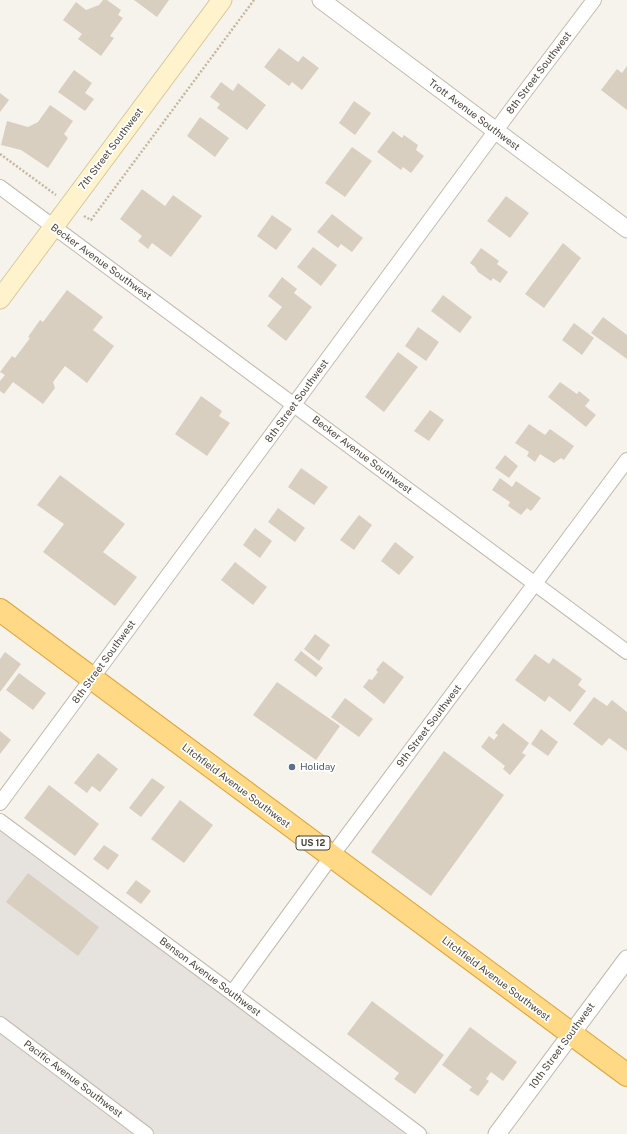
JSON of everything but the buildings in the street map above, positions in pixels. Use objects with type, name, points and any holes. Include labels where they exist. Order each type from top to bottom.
[{"type":"highway","name":"Litchfield Avenue Southwest","points":[[0,610],[627,1075]]},
{"type":"main road","name":"7th Street Southwest","points":[[0,299],[222,0]]},
{"type":"street","name":"Trott Avenue Southwest","points":[[321,0],[627,229]]},
{"type":"street","name":"8th Street Southwest","points":[[0,803],[594,0]]},
{"type":"street","name":"Becker Avenue Southwest","points":[[0,187],[627,652]]},
{"type":"street","name":"9th Street Southwest","points":[[232,993],[331,856],[627,460]]},
{"type":"street","name":"Benson Avenue Southwest","points":[[0,821],[419,1134]]},
{"type":"street","name":"10th Street Southwest","points":[[497,1134],[627,959]]},
{"type":"street","name":"Pacific Avenue Southwest","points":[[0,1024],[146,1134]]},
{"type":"shaded area","points":[[0,824],[431,1134],[0,1134]]},
{"type":"place","name":"Holiday","points":[[292,767]]}]
